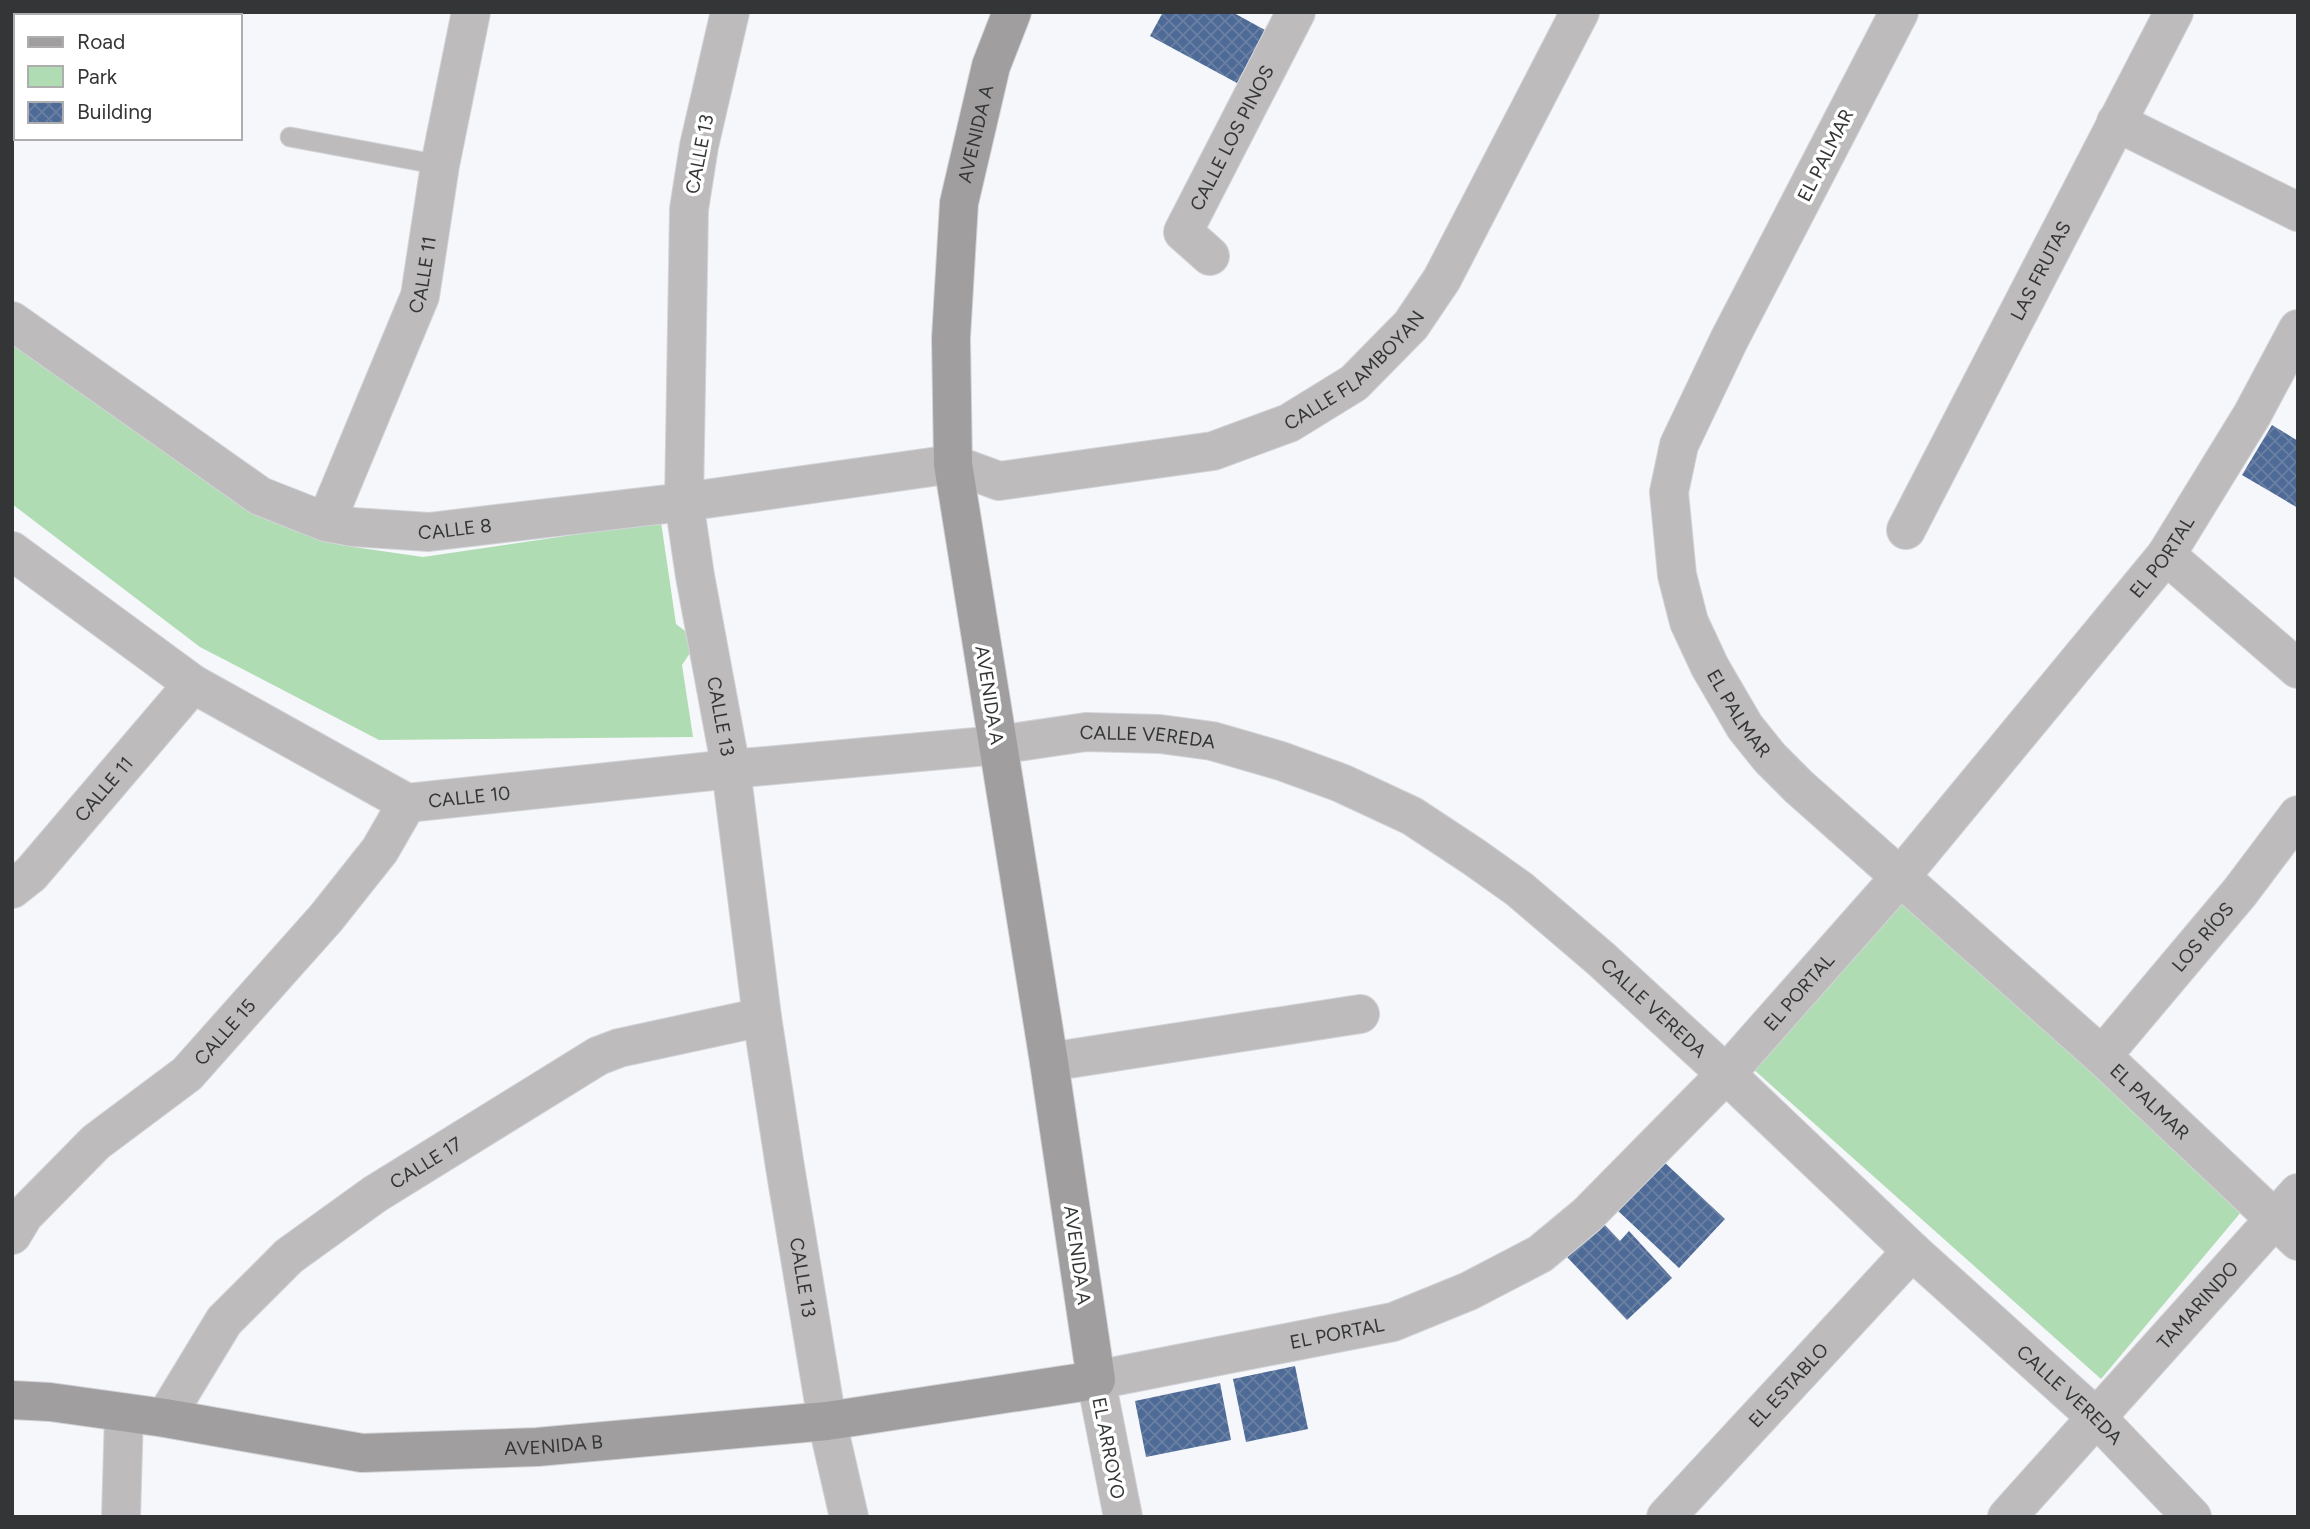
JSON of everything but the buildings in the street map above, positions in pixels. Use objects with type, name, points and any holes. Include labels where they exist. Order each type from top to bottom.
[{"type":"main road","name":"AVENIDA A","points":[[1012,12],[991,66],[959,203],[951,338],[953,464],[1049,1062],[1096,1380]]},
{"type":"main road","name":"AVENIDA B","points":[[12,1400],[50,1402],[165,1418],[362,1453],[537,1447],[827,1421],[1096,1380]]},
{"type":"street","name":"CALLE 11","points":[[326,522],[420,296],[440,165],[471,12]]},
{"type":"street","name":"CALLE 13","points":[[730,12],[699,146],[689,209],[684,502],[731,769],[762,1017],[827,1421],[849,1517]]},
{"type":"street","name":"CALLE LOS PINOS","points":[[1210,256],[1183,232],[1296,12]]},
{"type":"street","name":"CALLE FLAMBOYAN","points":[[953,464],[999,481],[1213,451],[1289,423],[1354,383],[1412,325],[1442,279],[1580,12]]},
{"type":"street","name":"EL PALMAR","points":[[1899,12],[1729,340],[1679,445],[1669,492],[1677,575],[1689,622],[1710,667],[1745,727],[1770,758],[1799,787],[2102,1056],[2290,1218]]},
{"type":"street","name":"LAS FRUTAS","points":[[1906,530],[2174,12]]},
{"type":"street","points":[[2116,122],[2298,212]]},
{"type":"street","name":"CALLE 8","points":[[12,321],[260,496],[326,522],[353,527],[429,532],[684,502],[953,464]]},
{"type":"street","name":"EL PORTAL","points":[[1096,1380],[1393,1322],[1469,1291],[1540,1254],[1587,1215],[1726,1074],[1901,876],[2166,555],[2252,415],[2298,329]]},
{"type":"street","name":"CALLE 10","points":[[12,551],[192,684],[407,803],[731,769],[998,745]]},
{"type":"street","points":[[2166,555],[2298,669]]},
{"type":"street","name":"CALLE 11","points":[[18,875],[192,684]]},
{"type":"street","name":"CALLE VEREDA","points":[[998,745],[1086,732],[1160,734],[1212,741],[1281,761],[1341,783],[1412,816],[1519,890],[1601,959],[1912,1251],[2097,1418],[2192,1517]]},
{"type":"street","name":"CALLE 15","points":[[12,1235],[24,1215],[96,1142],[187,1074],[326,918],[380,850],[407,803]]},
{"type":"street","name":"LOS RÍOS","points":[[2102,1056],[2240,892],[2298,816]]},
{"type":"street","points":[[1049,1062],[1360,1014]]},
{"type":"street","name":"CALLE 17","points":[[165,1418],[224,1321],[289,1256],[375,1194],[598,1056],[619,1048],[762,1017]]},
{"type":"street","name":"TAMARINDO","points":[[2007,1517],[2097,1418],[2290,1218]]},
{"type":"street","name":"EL ESTABLO","points":[[1665,1517],[1912,1251]]},
{"type":"street","name":"EL ARROYO","points":[[1096,1380],[1123,1517]]},
{"type":"street","points":[[121,1517],[124,1413]]},
{"type":"lane","points":[[290,137],[440,165]]},
{"type":"green space","points":[[12,328],[250,500],[340,545],[423,557],[661,522],[676,624],[698,641],[682,665],[693,737],[379,740],[200,647],[12,504]]},
{"type":"green space","points":[[1904,888],[2247,1205],[2101,1379],[1752,1068]]}]
